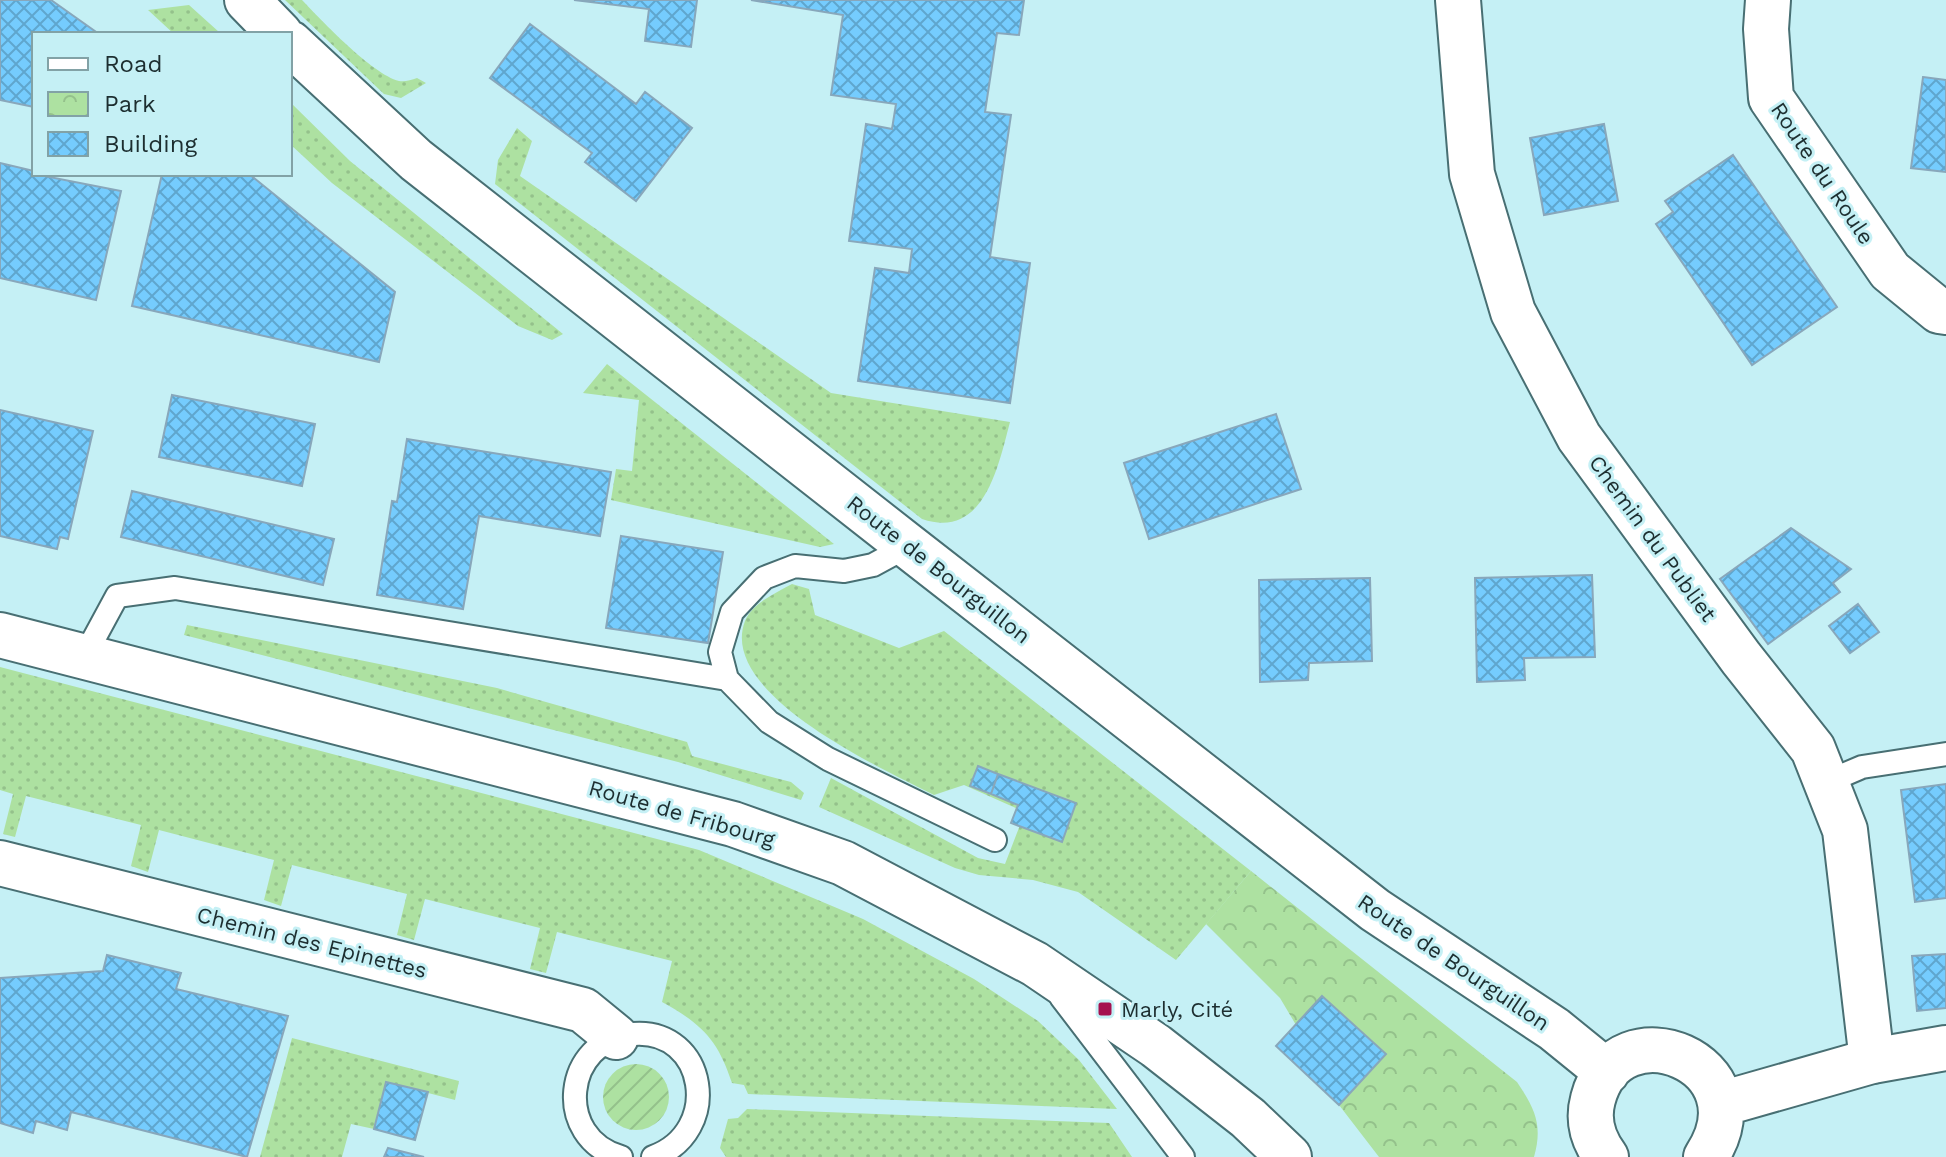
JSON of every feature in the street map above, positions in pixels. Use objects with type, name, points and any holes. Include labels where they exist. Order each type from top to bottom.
[{"type":"main road","points":[[247,0],[278,32]]},
{"type":"main road","name":"Chemin du Publiet","points":[[1458,0],[1472,174],[1513,312],[1579,437],[1741,658],[1813,749],[1845,830],[1872,1061]]},
{"type":"main road","name":"Route du Roule","points":[[1768,0],[1766,29],[1771,98],[1890,271],[1939,311],[1946,312]]},
{"type":"main road","name":"Route de Bourguillon","points":[[292,45],[416,160],[908,546],[1375,910],[1554,1029],[1607,1072]]},
{"type":"main road","name":"Route de Fribourg","points":[[0,635],[733,824],[843,863],[1035,964],[1156,1046],[1248,1118],[1289,1157]]},
{"type":"main road","name":"Chemin des Epinettes","points":[[0,863],[583,1010],[616,1037]]},
{"type":"main road","points":[[1721,1104],[1872,1061],[1946,1048]]},
{"type":"main road","points":[[1606,1157],[1591,1128],[1590,1108],[1596,1088],[1607,1072],[1623,1058],[1642,1050],[1663,1050],[1683,1055],[1701,1068],[1714,1084],[1721,1104],[1721,1125],[1706,1157]]},
{"type":"lane","points":[[908,546],[865,567],[844,571],[795,566],[764,578],[732,612],[720,652],[727,679],[769,722],[828,759],[995,840]]},
{"type":"lane","points":[[84,657],[117,596],[175,588],[727,679]]},
{"type":"lane","points":[[1827,782],[1862,767],[1946,754]]},
{"type":"lane","points":[[1035,964],[1183,1157]]},
{"type":"lane","points":[[621,1157],[608,1153],[591,1140],[579,1123],[573,1103],[575,1082],[584,1062],[598,1046],[616,1037],[636,1033],[657,1037],[675,1047],[689,1062],[698,1081],[695,1120],[685,1138],[669,1151],[653,1157]]},
{"type":"green space","points":[[285,0],[302,0],[348,46],[388,76],[401,81],[417,78],[426,83],[401,98],[384,94]]},
{"type":"green space","points":[[189,5],[219,32],[172,32],[148,10]]},
{"type":"green space","points":[[292,104],[350,161],[563,334],[552,340],[518,326],[332,183],[292,146]]},
{"type":"green space","points":[[517,128],[532,141],[520,176],[831,393],[1010,422],[993,478],[974,509],[960,519],[943,523],[922,519],[495,184],[498,160]]},
{"type":"green space","points":[[607,364],[834,544],[820,547],[611,500],[616,469],[632,471],[639,400],[583,393]]},
{"type":"green space","points":[[792,584],[809,589],[815,615],[899,648],[944,631],[1251,871],[1176,960],[1078,892],[1033,880],[979,875],[955,868],[819,807],[831,778],[978,858],[1005,864],[1025,812],[964,785],[934,795],[844,748],[779,701],[756,675],[743,648],[745,621],[759,604]]},
{"type":"green space","points":[[187,625],[497,688],[687,742],[692,756],[791,782],[804,793],[801,800],[678,762],[184,635]]},
{"type":"green space","points":[[0,667],[699,850],[863,919],[974,979],[1038,1021],[1079,1060],[1117,1109],[748,1094],[744,1085],[732,1083],[721,1055],[707,1035],[688,1018],[662,1002],[672,961],[557,932],[546,973],[530,969],[540,928],[425,899],[414,940],[397,935],[407,894],[292,865],[281,906],[264,900],[274,860],[159,830],[148,872],[131,866],[141,825],[26,796],[15,837],[3,834],[13,794],[0,790]]},
{"type":"green space","points":[[1251,871],[1517,1082],[1536,1118],[1538,1136],[1534,1157],[1379,1157],[1339,1105],[1385,1054],[1296,1025],[1280,998],[1206,924]]},
{"type":"green space","points":[[292,1038],[459,1081],[455,1100],[386,1082],[374,1129],[351,1124],[342,1157],[260,1157]]},
{"type":"green space","points":[[629,1064],[643,1064],[655,1069],[664,1078],[669,1097],[667,1110],[660,1121],[643,1130],[629,1130],[617,1125],[608,1116],[603,1104],[603,1090],[608,1078],[617,1069]]},
{"type":"green space","points":[[747,1109],[1109,1123],[1132,1157],[726,1157],[720,1148],[728,1119],[738,1118]]},
{"type":"building","points":[[0,0],[51,0],[96,32],[32,32],[32,107],[0,100]]},
{"type":"building","points":[[574,0],[697,0],[691,47],[645,41],[649,9]]},
{"type":"building","points":[[751,0],[1024,0],[1019,35],[997,33],[985,112],[1011,115],[990,257],[1030,263],[1010,403],[858,381],[875,268],[909,273],[912,249],[849,241],[866,124],[892,129],[896,104],[831,95],[843,15]]},
{"type":"building","points":[[530,24],[636,104],[645,92],[692,128],[636,201],[585,162],[592,153],[490,78]]},
{"type":"building","points":[[1923,77],[1946,80],[1946,172],[1911,168]]},
{"type":"building","points":[[1604,124],[1618,201],[1544,215],[1530,138]]},
{"type":"building","points":[[1733,155],[1837,307],[1752,365],[1656,224],[1673,212],[1665,201]]},
{"type":"building","points":[[0,163],[32,171],[32,176],[121,191],[96,300],[0,278]]},
{"type":"building","points":[[162,176],[251,176],[395,292],[379,362],[132,306]]},
{"type":"building","points":[[172,395],[315,424],[302,486],[159,457]]},
{"type":"building","points":[[0,410],[93,431],[68,539],[60,537],[57,549],[0,536]]},
{"type":"building","points":[[1276,414],[1301,489],[1149,539],[1124,463]]},
{"type":"building","points":[[407,439],[611,472],[600,536],[479,516],[463,609],[377,595],[392,501],[397,502]]},
{"type":"building","points":[[132,491],[334,539],[323,585],[121,537]]},
{"type":"building","points":[[1791,528],[1851,569],[1833,583],[1840,592],[1768,644],[1720,579]]},
{"type":"building","points":[[621,536],[723,552],[708,643],[606,628]]},
{"type":"building","points":[[1592,575],[1595,657],[1524,658],[1525,680],[1477,682],[1475,578]]},
{"type":"building","points":[[1370,578],[1372,661],[1309,663],[1308,680],[1260,682],[1259,580]]},
{"type":"building","points":[[1858,604],[1879,632],[1850,653],[1829,626]]},
{"type":"building","points":[[978,766],[998,774],[991,794],[970,786]]},
{"type":"building","points":[[998,774],[1076,803],[1062,842],[1011,823],[1018,805],[991,794]]},
{"type":"building","points":[[1946,784],[1946,898],[1915,902],[1901,790]]},
{"type":"building","points":[[1946,954],[1946,1008],[1917,1011],[1912,956]]},
{"type":"building","points":[[107,955],[181,973],[176,989],[288,1016],[247,1157],[71,1112],[67,1130],[36,1121],[33,1133],[0,1123],[0,978],[103,971]]},
{"type":"building","points":[[1322,996],[1386,1054],[1339,1105],[1276,1046]]},
{"type":"building","points":[[386,1082],[428,1092],[415,1140],[374,1129]]},
{"type":"building","points":[[388,1148],[424,1157],[384,1157]]},
{"type":"place","name":"Marly, Cité","points":[[1105,1009]]}]
